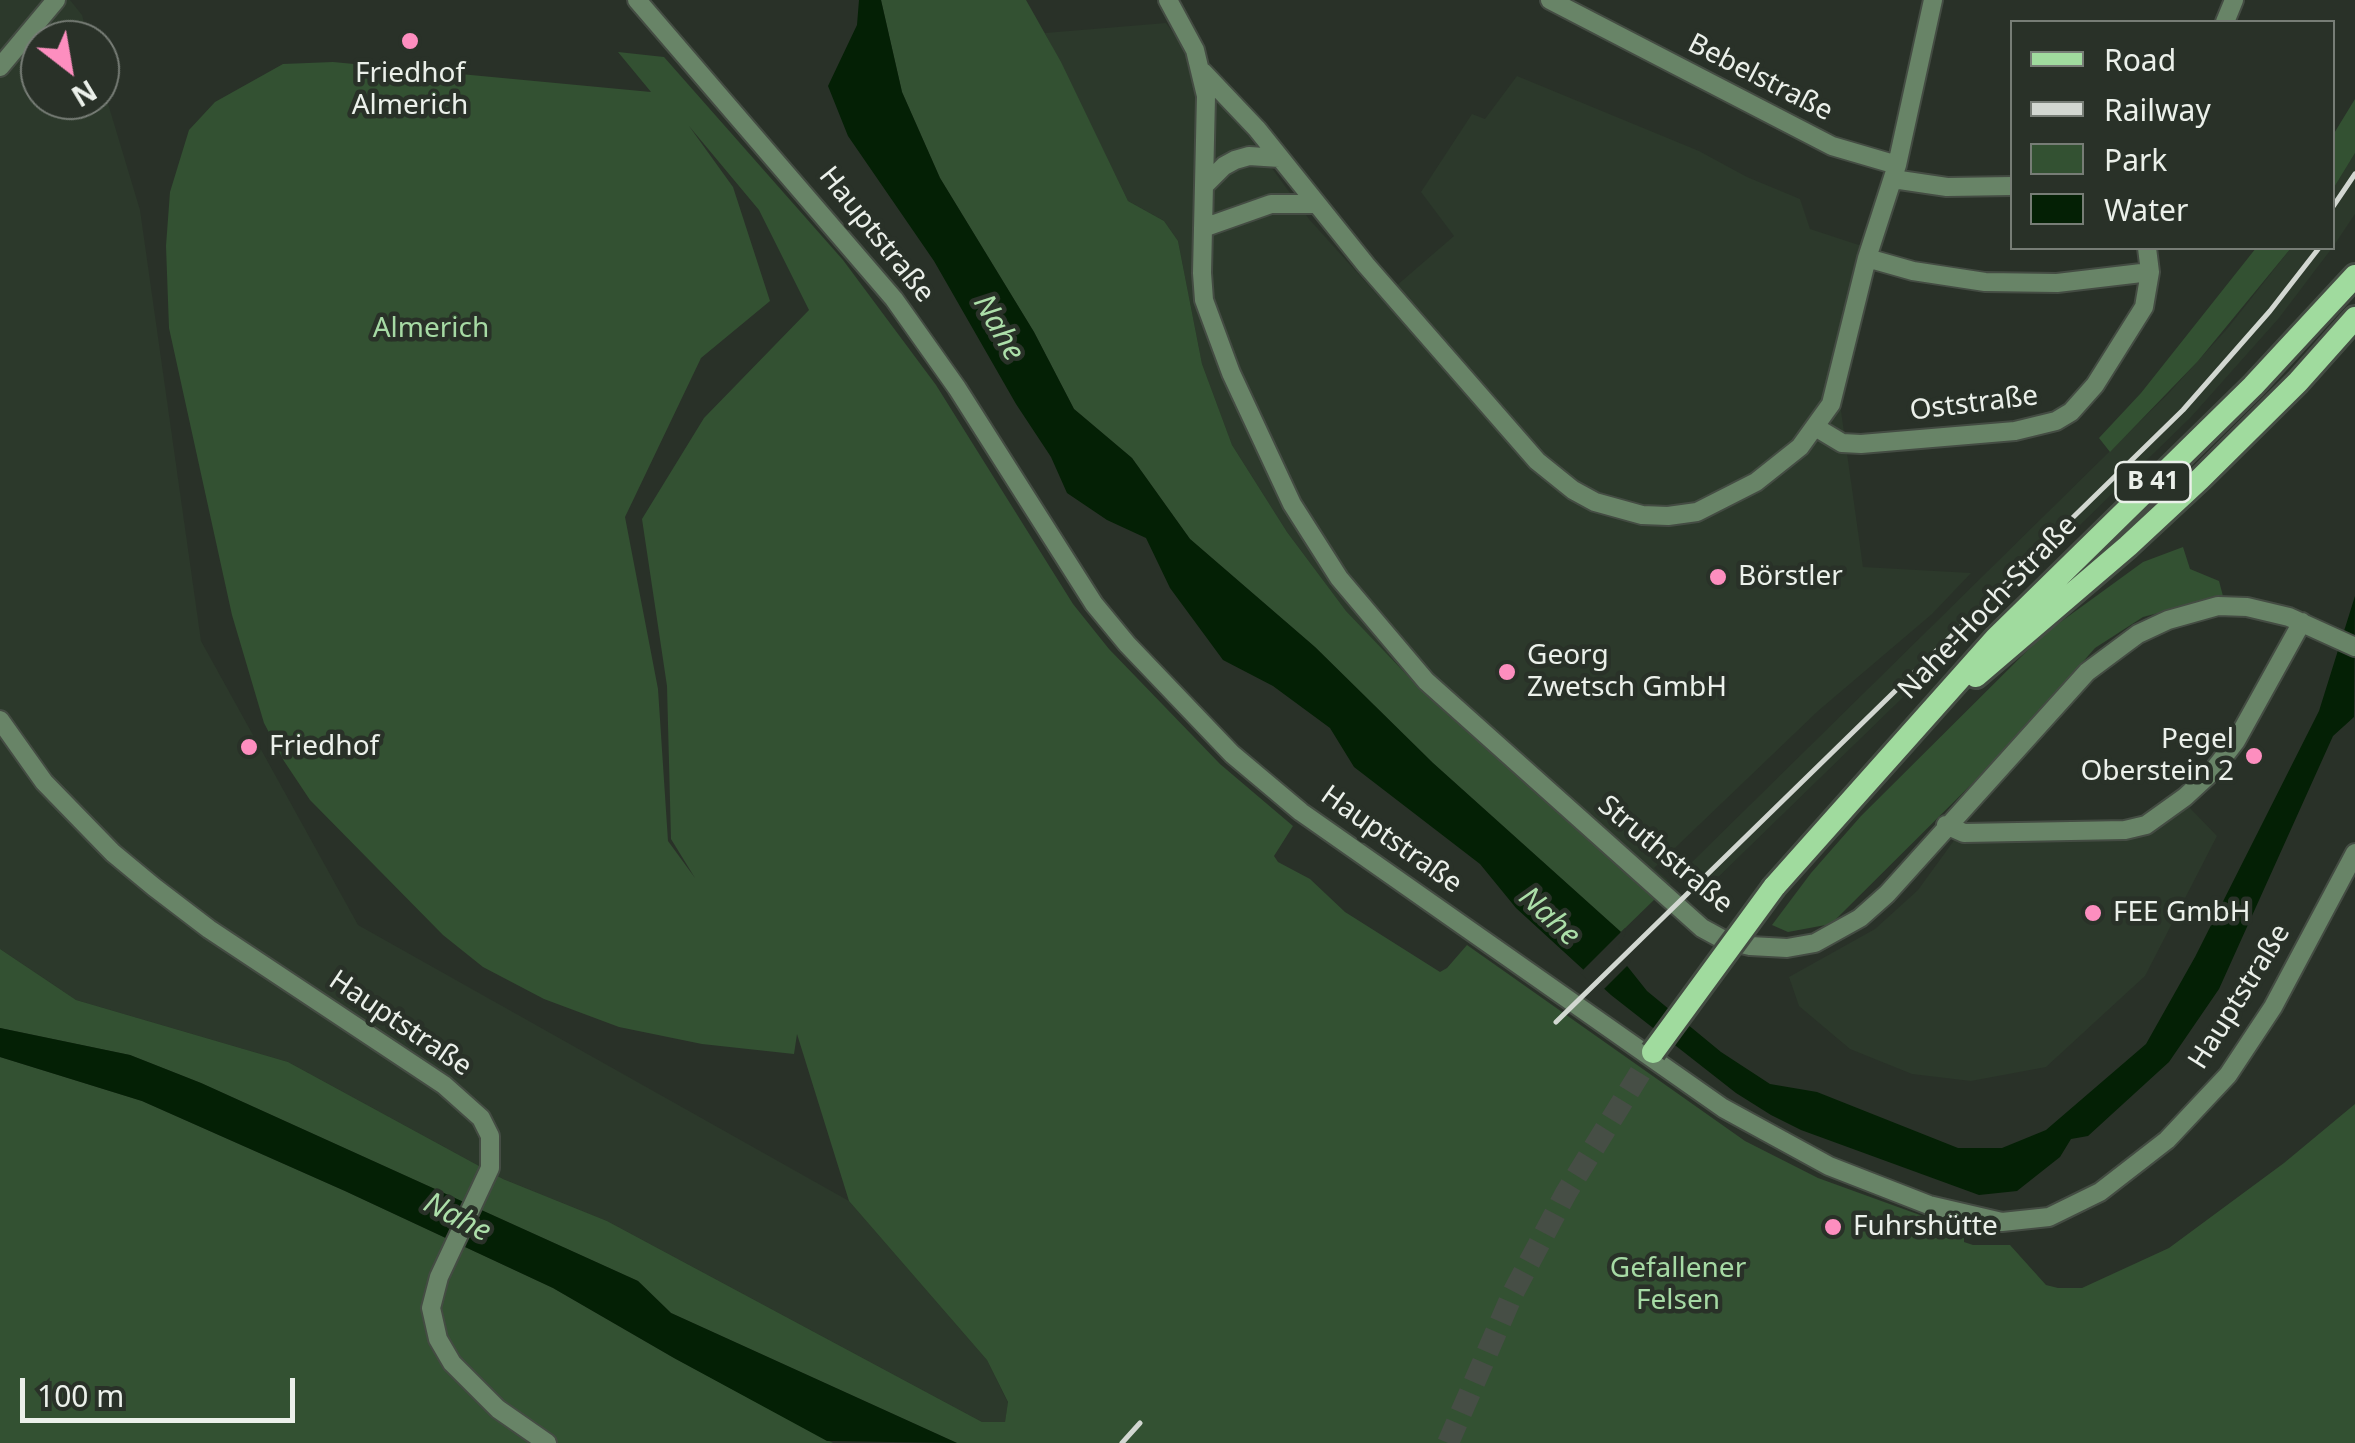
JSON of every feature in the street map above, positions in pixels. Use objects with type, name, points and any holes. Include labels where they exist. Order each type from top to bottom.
[{"type":"main road","name":"Nahe-Hoch-Straße","points":[[1916,726],[2018,614],[2253,386],[2355,276]]},
{"type":"main road","name":"Nahe-Hoch-Straße","points":[[1916,726],[2152,524],[2276,405],[2355,318]]},
{"type":"main road","name":"B 41","points":[[1653,1052],[1774,887],[1916,726]]},
{"type":"street","points":[[0,67],[56,0]]},
{"type":"street","name":"Hauptstraße","points":[[637,0],[894,298],[957,388],[1094,604],[1137,656],[1232,754],[1301,812],[1723,1108],[1829,1166],[1930,1205],[2002,1222],[2048,1218],[2100,1192],[2167,1140],[2228,1074],[2281,994],[2355,853]]},
{"type":"street","points":[[1168,0],[1185,28],[1202,71],[1519,442],[1554,476],[1595,502],[1642,515],[1697,512],[1756,482],[1800,447],[1831,404],[1867,258],[1895,172],[1933,0]]},
{"type":"street","name":"Bebelstraße","points":[[1550,0],[1832,146],[1895,172],[1947,187],[2010,186]]},
{"type":"street","name":"Struthstraße","points":[[1202,71],[1206,96],[1204,300],[1214,333],[1292,504],[1339,578],[1426,681],[1684,915],[1724,940],[1787,948],[1815,943],[1860,918],[2087,672],[2138,634],[2168,620],[2218,606],[2272,612],[2355,647]]},
{"type":"street","points":[[1204,186],[1235,160],[1249,156],[1280,158]]},
{"type":"street","points":[[1203,228],[1271,204],[1316,204]]},
{"type":"street","name":"Oststraße","points":[[1816,428],[1842,442],[1861,444],[2016,431],[2056,421],[2082,400],[2115,356],[2144,306],[2150,272],[2147,250]]},
{"type":"street","points":[[1867,258],[1914,271],[1984,282],[2058,283],[2150,272]]},
{"type":"street","points":[[1946,825],[1964,833],[2125,830],[2146,825],[2198,784],[2236,741],[2309,625]]},
{"type":"street","name":"Hauptstraße","points":[[0,720],[44,782],[113,853],[209,929],[466,1102],[488,1130],[490,1168],[439,1278],[431,1308],[438,1340],[452,1363],[498,1408],[547,1443]]},
{"type":"shaded area","points":[[0,0],[70,0],[83,20],[20,20],[20,120],[113,120],[140,210],[201,641],[358,925],[849,1201],[987,1360],[1008,1403],[1005,1422],[982,1422],[607,1221],[503,1179],[288,1062],[76,1000],[0,949]]},
{"type":"shaded area","points":[[1166,23],[1309,219],[1381,299],[1454,236],[1421,192],[1472,114],[1485,119],[1517,76],[1699,151],[1800,199],[1810,229],[1862,246],[1834,361],[1863,567],[1971,573],[1932,614],[1818,711],[1654,868],[1671,883],[1656,898],[1406,674],[1346,611],[1287,532],[1232,445],[1202,364],[1178,241],[1164,221],[1128,201],[1045,33]]},
{"type":"shaded area","points":[[2355,153],[2355,214],[2335,244],[2335,186]]},
{"type":"shaded area","points":[[2289,250],[2330,250],[2279,318],[2191,417],[1710,885],[1690,864],[2167,395],[2227,329]]},
{"type":"shaded area","points":[[2189,807],[2217,836],[2145,976],[2046,1067],[1971,1081],[1912,1074],[1850,1049],[1799,1006],[1789,977],[1875,929],[1918,890],[1955,839],[2144,833]]},
{"type":"green space","points":[[881,0],[1026,0],[1061,62],[1128,201],[1164,221],[1178,241],[1202,364],[1232,445],[1287,532],[1346,611],[1406,674],[1656,898],[1621,932],[1433,763],[1315,647],[1190,539],[1132,458],[1074,409],[1034,332],[940,178],[902,92]]},
{"type":"green space","points":[[618,52],[664,57],[843,260],[936,385],[1073,604],[1109,649],[1220,764],[1293,826],[1274,856],[1278,862],[1310,879],[1345,912],[1440,972],[1467,945],[1745,1141],[1818,1178],[1964,1231],[1964,1242],[2010,1245],[2046,1285],[2058,1288],[2082,1288],[2169,1248],[2284,1163],[2355,1104],[2355,1443],[957,1443],[671,1313],[638,1281],[201,1083],[130,1055],[0,1028],[0,949],[76,1000],[288,1062],[503,1179],[607,1221],[982,1422],[1005,1422],[1008,1402],[987,1360],[849,1201],[797,1034],[794,1054],[702,1044],[619,1027],[544,999],[483,967],[443,935],[310,800],[264,723],[232,615],[169,328],[166,246],[170,192],[189,130],[215,102],[283,64],[333,62],[651,92]],"holes":[[[689,126],[759,210],[809,310],[704,418],[642,519],[667,686],[671,839],[695,878],[668,841],[658,689],[625,517],[701,358],[770,301],[733,187]]]},
{"type":"green space","points":[[2355,99],[2355,153],[2335,186],[2335,132]]},
{"type":"green space","points":[[2254,250],[2289,250],[2198,361],[2110,452],[2099,438],[2141,393]]},
{"type":"green space","points":[[2183,547],[2190,569],[2219,581],[2223,596],[2143,617],[2095,648],[2002,754],[1831,924],[1788,932],[1772,925],[1861,816],[2044,634],[2143,562]]},
{"type":"green space","points":[[0,1057],[142,1101],[345,1191],[553,1288],[833,1443],[0,1443]]},
{"type":"water","name":"Nahe","points":[[859,0],[881,0],[902,92],[940,178],[1034,332],[1074,409],[1132,458],[1190,539],[1315,647],[1433,763],[1621,932],[1612,947],[1647,991],[1721,1052],[1770,1084],[1817,1092],[1958,1148],[2002,1148],[2046,1130],[2146,1044],[2195,957],[2319,711],[2355,596],[2354,717],[2333,736],[2219,989],[2169,1062],[2088,1136],[2071,1139],[2060,1157],[2017,1191],[1979,1195],[1801,1130],[1771,1115],[1736,1093],[1611,995],[1516,908],[1480,864],[1354,767],[1330,728],[1273,686],[1223,660],[1170,588],[1146,538],[1107,520],[1067,493],[1051,457],[934,261],[848,136],[828,86],[857,25]]},
{"type":"water","name":"Nahe","points":[[0,1028],[130,1055],[201,1083],[638,1281],[671,1313],[957,1443],[827,1441],[553,1288],[345,1191],[142,1101],[0,1057]]},
{"type":"pier","points":[[1625,928],[1618,946],[1631,962],[1601,992],[1580,973]]},
{"type":"tunnel","points":[[1448,1443],[1513,1293],[1566,1193],[1653,1052]]},
{"type":"railway","points":[[2335,204],[2355,174]]},
{"type":"railway","points":[[1556,1022],[2183,410],[2317,250]]},
{"type":"railway","points":[[1122,1443],[1140,1423]]},
{"type":"place","name":"Friedhof Almerich","points":[[410,41]]},
{"type":"place","name":"Börstler","points":[[1718,577]]},
{"type":"place","name":"Georg Zwetsch GmbH","points":[[1507,672]]},
{"type":"place","name":"Friedhof","points":[[249,747]]},
{"type":"place","name":"Pegel Oberstein 2","points":[[2254,756]]},
{"type":"place","name":"FEE GmbH","points":[[2093,913]]},
{"type":"place","name":"Fuhrshütte","points":[[1833,1227]]},
{"type":"park label","name":"Almerich","points":[[431,329]]},
{"type":"park label","name":"Gefallener Felsen","points":[[1678,1285]]}]
